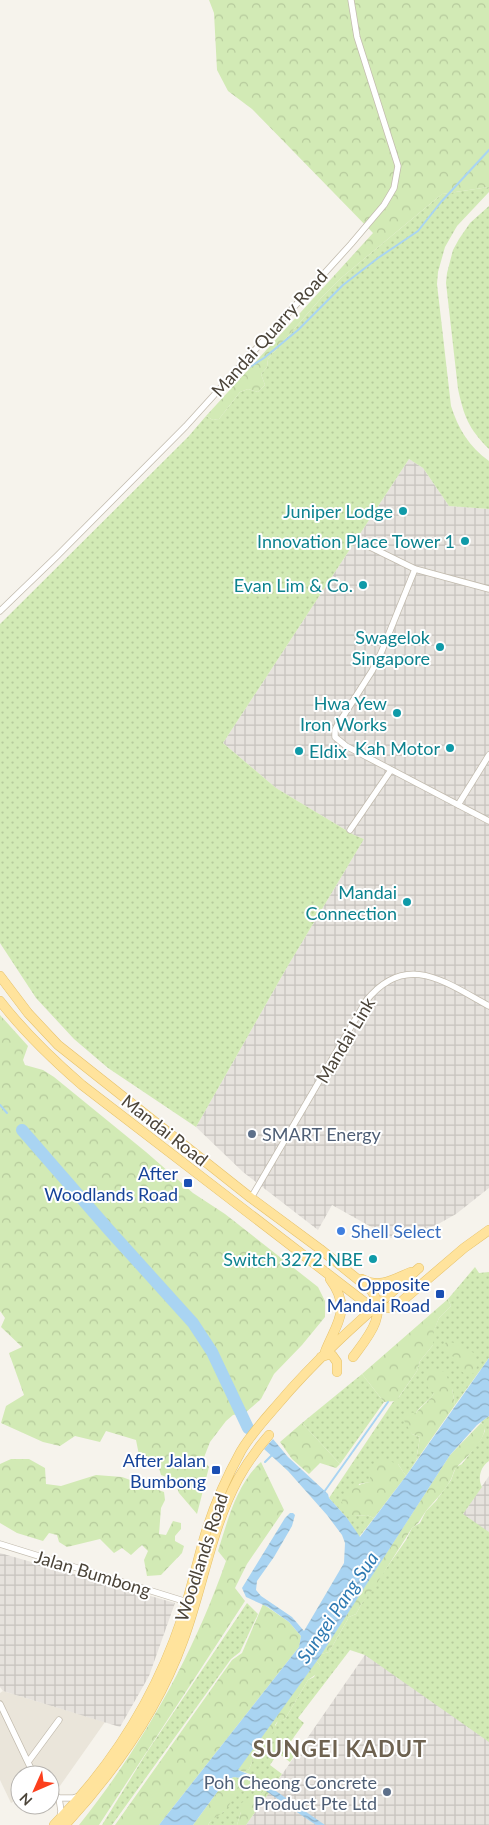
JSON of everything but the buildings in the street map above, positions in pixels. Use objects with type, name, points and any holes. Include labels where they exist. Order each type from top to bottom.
[{"type":"main road","name":"Mandai Road","points":[[0,976],[28,1013],[58,1045],[251,1198],[345,1269]]},
{"type":"main road","name":"Mandai Road","points":[[0,1001],[18,1024],[60,1066],[367,1304],[377,1306]]},
{"type":"main road","points":[[138,1109],[134,1116],[139,1128]]},
{"type":"main road","points":[[377,1306],[390,1308],[399,1304],[464,1248],[489,1230]]},
{"type":"main road","name":"Woodlands Road","points":[[60,1823],[119,1746],[145,1703],[166,1660],[187,1602],[214,1510],[227,1478],[248,1439],[296,1382],[322,1356],[420,1268],[389,1282],[371,1283]]},
{"type":"main road","points":[[345,1269],[371,1283],[390,1286],[405,1280]]},
{"type":"main road","points":[[345,1269],[370,1290],[375,1296],[377,1306],[377,1318],[373,1331],[353,1357]]},
{"type":"main road","points":[[322,1356],[338,1322],[342,1302],[337,1288],[324,1270]]},
{"type":"main road","points":[[322,1356],[332,1355],[338,1362],[337,1372]]},
{"type":"main road","name":"Woodlands Road","points":[[60,1823],[86,1801],[126,1751],[157,1699],[183,1642],[223,1513],[237,1480],[269,1435]]},
{"type":"street","name":"Mandai Quarry Road","points":[[0,611],[58,556],[186,426],[351,244],[384,205],[394,188],[398,166],[357,37],[350,0]]},
{"type":"street","points":[[362,544],[416,569],[489,589]]},
{"type":"street","points":[[416,569],[381,653],[335,730],[335,737],[342,744],[489,821]]},
{"type":"street","points":[[458,805],[489,755]]},
{"type":"street","points":[[350,830],[391,770]]},
{"type":"street","name":"Mandai Link","points":[[251,1198],[366,1002],[379,987],[392,979],[405,975],[419,974],[437,978],[489,1006]]},
{"type":"street","name":"Jalan Bumbong","points":[[0,1544],[187,1602]]},
{"type":"street","points":[[0,1704],[29,1765]]},
{"type":"street","points":[[28,1762],[59,1720]]},
{"type":"street","points":[[60,1798],[73,1798],[81,1795]]},
{"type":"street","points":[[60,1804],[60,1823]]},
{"type":"shaded area","points":[[409,459],[423,468],[449,506],[489,509],[489,1188],[456,1214],[440,1223],[416,1234],[391,1238],[332,1205],[318,1230],[243,1172],[196,1127],[286,969],[364,839],[354,835],[276,788],[223,743]]},
{"type":"shaded area","points":[[489,1476],[489,1825],[246,1825],[274,1786]]},
{"type":"shaded area","points":[[0,1553],[175,1603],[149,1676],[120,1727],[3,1691],[0,1687]]},
{"type":"shaded area","points":[[3,1691],[105,1722],[60,1786],[60,1765],[10,1765],[10,1801],[0,1780],[0,1693]]},
{"type":"green space","points":[[209,0],[489,0],[489,187],[442,194],[341,278],[268,359],[267,367],[261,374],[265,385],[258,392],[248,389],[240,392],[219,419],[213,420],[206,416],[373,233],[252,109],[228,91],[217,70],[214,13]]},
{"type":"green space","points":[[489,187],[489,192],[457,226],[445,247],[438,272],[437,284],[451,406],[465,437],[489,461],[489,509],[449,506],[423,468],[409,459],[223,743],[276,788],[354,835],[364,839],[286,969],[196,1127],[108,1068],[74,1039],[36,998],[0,943],[0,624],[188,437],[206,416],[213,420],[219,419],[240,392],[248,389],[258,392],[265,385],[261,374],[267,367],[268,359],[341,278],[442,194]]},
{"type":"green space","points":[[489,206],[489,449],[476,435],[468,421],[460,398],[446,283],[453,250],[459,239],[470,223]]},
{"type":"green space","points":[[0,1015],[28,1046],[23,1060],[25,1065],[43,1070],[54,1077],[193,1193],[225,1214],[318,1287],[325,1301],[325,1317],[302,1345],[274,1374],[261,1399],[245,1413],[233,1415],[210,1442],[203,1460],[209,1467],[197,1514],[179,1493],[174,1480],[161,1475],[159,1468],[141,1465],[136,1440],[106,1431],[100,1442],[75,1436],[60,1446],[43,1442],[1,1423],[6,1406],[24,1395],[9,1353],[22,1347],[1,1327],[5,1318],[0,1311]]},
{"type":"green space","points":[[475,1267],[479,1273],[489,1272],[489,1358],[455,1405],[452,1389],[434,1393],[417,1412],[409,1426],[412,1434],[420,1437],[416,1461],[406,1476],[398,1464],[370,1482],[359,1484],[354,1516],[367,1515],[374,1518],[359,1537],[347,1518],[329,1498],[393,1402],[399,1397],[417,1371],[420,1361],[433,1345],[433,1332],[439,1318],[451,1306],[448,1299]]},
{"type":"green space","points":[[448,1299],[451,1306],[439,1318],[433,1333],[433,1345],[420,1361],[417,1371],[396,1401],[384,1402],[362,1374]]},
{"type":"green space","points":[[447,1341],[474,1353],[478,1364],[474,1373],[467,1376],[459,1369],[459,1361],[448,1353],[443,1346]]},
{"type":"green space","points":[[431,1368],[445,1372],[452,1389],[455,1405],[416,1461],[420,1437],[412,1434],[402,1417],[405,1412],[416,1413],[434,1393],[429,1389],[424,1379]]},
{"type":"green space","points":[[362,1374],[384,1402],[340,1464],[302,1423]]},
{"type":"green space","points":[[489,1416],[489,1461],[481,1472],[480,1480],[482,1487],[463,1514],[489,1532],[489,1742],[365,1655],[350,1650],[298,1718],[304,1723],[289,1744],[298,1750],[290,1762],[278,1753],[270,1765],[282,1774],[272,1788],[244,1772],[249,1769],[256,1753],[262,1748],[278,1721],[285,1719],[308,1680],[314,1677],[320,1665],[316,1661],[321,1654],[329,1652],[349,1617],[356,1614],[406,1540],[412,1528],[420,1523],[426,1511],[436,1501],[451,1480],[456,1467],[462,1464],[481,1439],[485,1431],[481,1422]]},
{"type":"green space","points":[[302,1423],[340,1464],[336,1468],[320,1463],[309,1474],[292,1459],[280,1442]]},
{"type":"green space","points":[[481,1423],[485,1426],[479,1443],[456,1468],[445,1489],[412,1528],[356,1614],[349,1617],[329,1652],[321,1654],[450,1455]]},
{"type":"green space","points":[[11,1459],[29,1459],[45,1468],[46,1484],[61,1486],[96,1475],[122,1477],[164,1492],[165,1500],[161,1508],[159,1534],[166,1535],[173,1521],[181,1523],[181,1529],[175,1536],[175,1541],[184,1546],[182,1553],[161,1575],[147,1576],[144,1560],[148,1551],[142,1545],[131,1555],[122,1548],[114,1553],[100,1539],[67,1547],[59,1542],[57,1535],[49,1533],[43,1541],[17,1533],[0,1523],[0,1464]]},
{"type":"green space","points":[[386,1460],[398,1464],[406,1476],[374,1518],[367,1515],[354,1516],[344,1508],[342,1502],[345,1493],[370,1482],[370,1473],[378,1462]]},
{"type":"green space","points":[[261,1462],[284,1510],[247,1564],[235,1588],[245,1601],[99,1825],[79,1825],[124,1764],[164,1699],[182,1665],[213,1596],[226,1561],[218,1551],[229,1515],[245,1481]]},
{"type":"green space","points":[[247,1603],[258,1614],[240,1652],[231,1659],[112,1825],[102,1825],[147,1752]]},
{"type":"green space","points":[[263,1604],[289,1622],[301,1636],[299,1647],[159,1825],[115,1825],[232,1660],[242,1653]]},
{"type":"green space","points":[[316,1661],[320,1665],[318,1673],[308,1680],[285,1719],[277,1722],[275,1730],[256,1753],[249,1769],[244,1772],[238,1770],[240,1766]]},
{"type":"green space","points":[[231,1778],[248,1779],[265,1790],[241,1812],[237,1825],[208,1825],[213,1817],[223,1812],[238,1786]]},
{"type":"green space","points":[[231,1778],[238,1786],[228,1807],[208,1825],[193,1825],[226,1780]]},
{"type":"green space","points":[[265,1790],[269,1793],[246,1825],[237,1825],[241,1812],[239,1805],[252,1795],[259,1795]]},
{"type":"water","name":"Sungei Pang Sua","points":[[489,1358],[489,1416],[477,1425],[450,1455],[319,1658],[238,1770],[257,1778],[325,1825],[316,1825],[248,1779],[234,1777],[226,1780],[193,1825],[159,1825],[299,1647],[301,1636],[289,1622],[268,1607],[246,1597],[242,1588],[285,1518],[290,1513],[295,1515],[292,1526],[257,1581],[256,1590],[261,1596],[292,1617],[304,1631],[344,1563],[345,1543],[342,1535],[288,1471],[264,1449],[273,1439],[288,1457],[328,1494],[329,1498],[347,1518],[360,1537],[406,1476]]},
{"type":"waterway","points":[[223,389],[237,375],[264,358],[298,330],[343,285],[418,231],[441,202],[489,150]]},
{"type":"waterway","points":[[0,1105],[7,1113]]},
{"type":"waterway","points":[[22,1130],[193,1323],[212,1352],[248,1428]]},
{"type":"waterway","points":[[324,1492],[388,1402]]},
{"type":"waterway","points":[[265,1462],[272,1455]]},
{"type":"place","name":"Juniper Lodge","points":[[403,511]]},
{"type":"place","name":"Innovation Place Tower 1","points":[[465,541]]},
{"type":"place","name":"Evan Lim & Co.","points":[[363,585]]},
{"type":"place","name":"Swagelok Singapore","points":[[440,647]]},
{"type":"place","name":"Hwa Yew Iron Works","points":[[397,713]]},
{"type":"place","name":"Kah Motor","points":[[450,748]]},
{"type":"place","name":"Eldix","points":[[299,751]]},
{"type":"place","name":"Mandai Connection","points":[[407,902]]},
{"type":"place","name":"SMART Energy","points":[[252,1134]]},
{"type":"place","name":"After Woodlands Road","points":[[188,1183]]},
{"type":"place","name":"Shell Select","points":[[341,1231]]},
{"type":"place","name":"Switch 3272 NBE","points":[[373,1259]]},
{"type":"place","name":"Opposite Mandai Road","points":[[440,1294]]},
{"type":"place","name":"After Jalan Bumbong","points":[[216,1470]]},
{"type":"place","name":"Poh Cheong Concrete Product Pte Ltd","points":[[387,1792]]},
{"type":"district","name":"SUNGEI KADUT","points":[[340,1748]]}]
